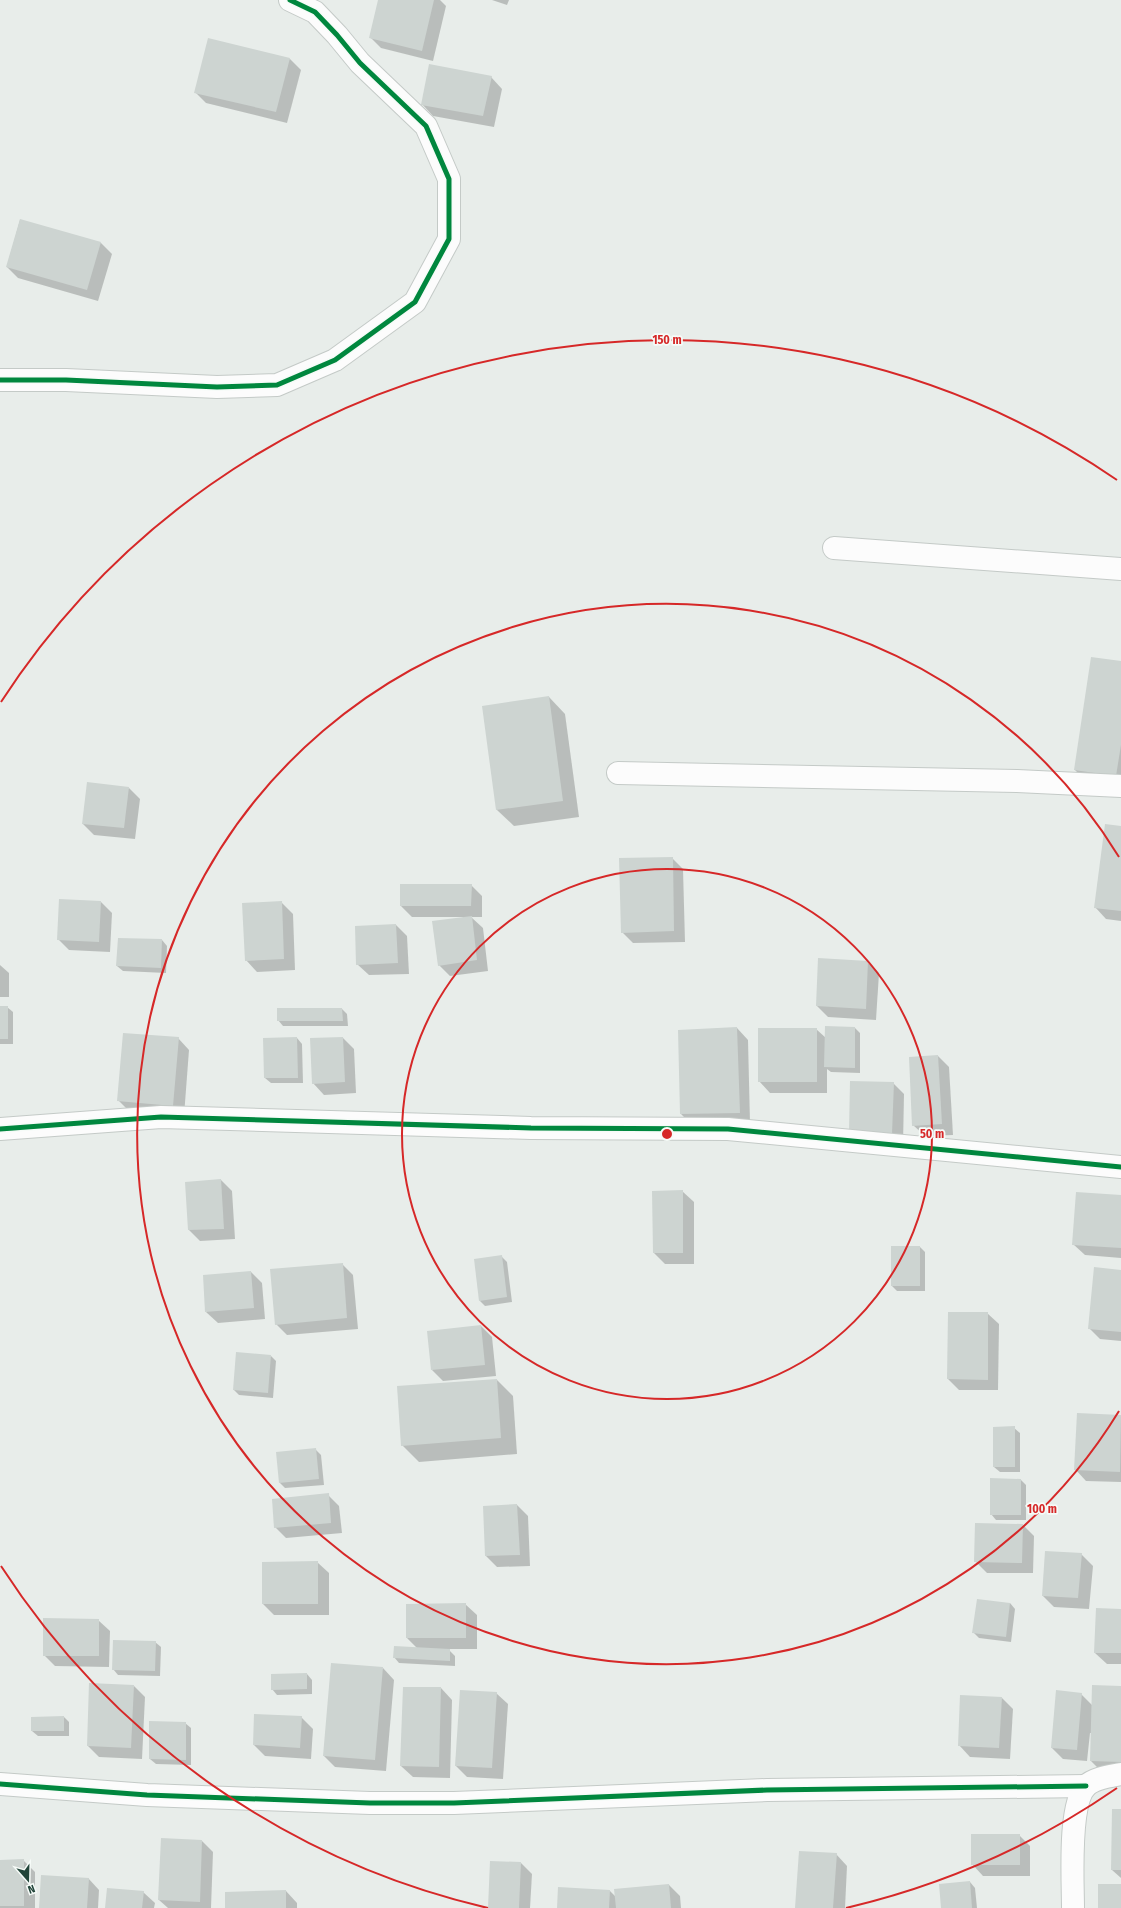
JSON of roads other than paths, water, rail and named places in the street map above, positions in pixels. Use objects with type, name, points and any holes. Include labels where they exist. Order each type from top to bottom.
[{"type":"street","points":[[0,380],[66,380],[217,387],[277,385],[335,360],[415,302],[449,239],[449,179],[426,126],[360,63],[337,35],[315,12],[290,0]]},
{"type":"street","points":[[834,548],[1121,569]]},
{"type":"street","points":[[618,774],[1009,781],[1121,786]]},
{"type":"street","points":[[0,1129],[161,1117],[531,1128],[728,1129],[1121,1167]]},
{"type":"street","points":[[0,1784],[147,1795],[370,1803],[454,1802],[767,1790],[1086,1786],[1097,1780],[1121,1774]]},
{"type":"street","points":[[1073,1908],[1075,1810],[1086,1786]]}]
